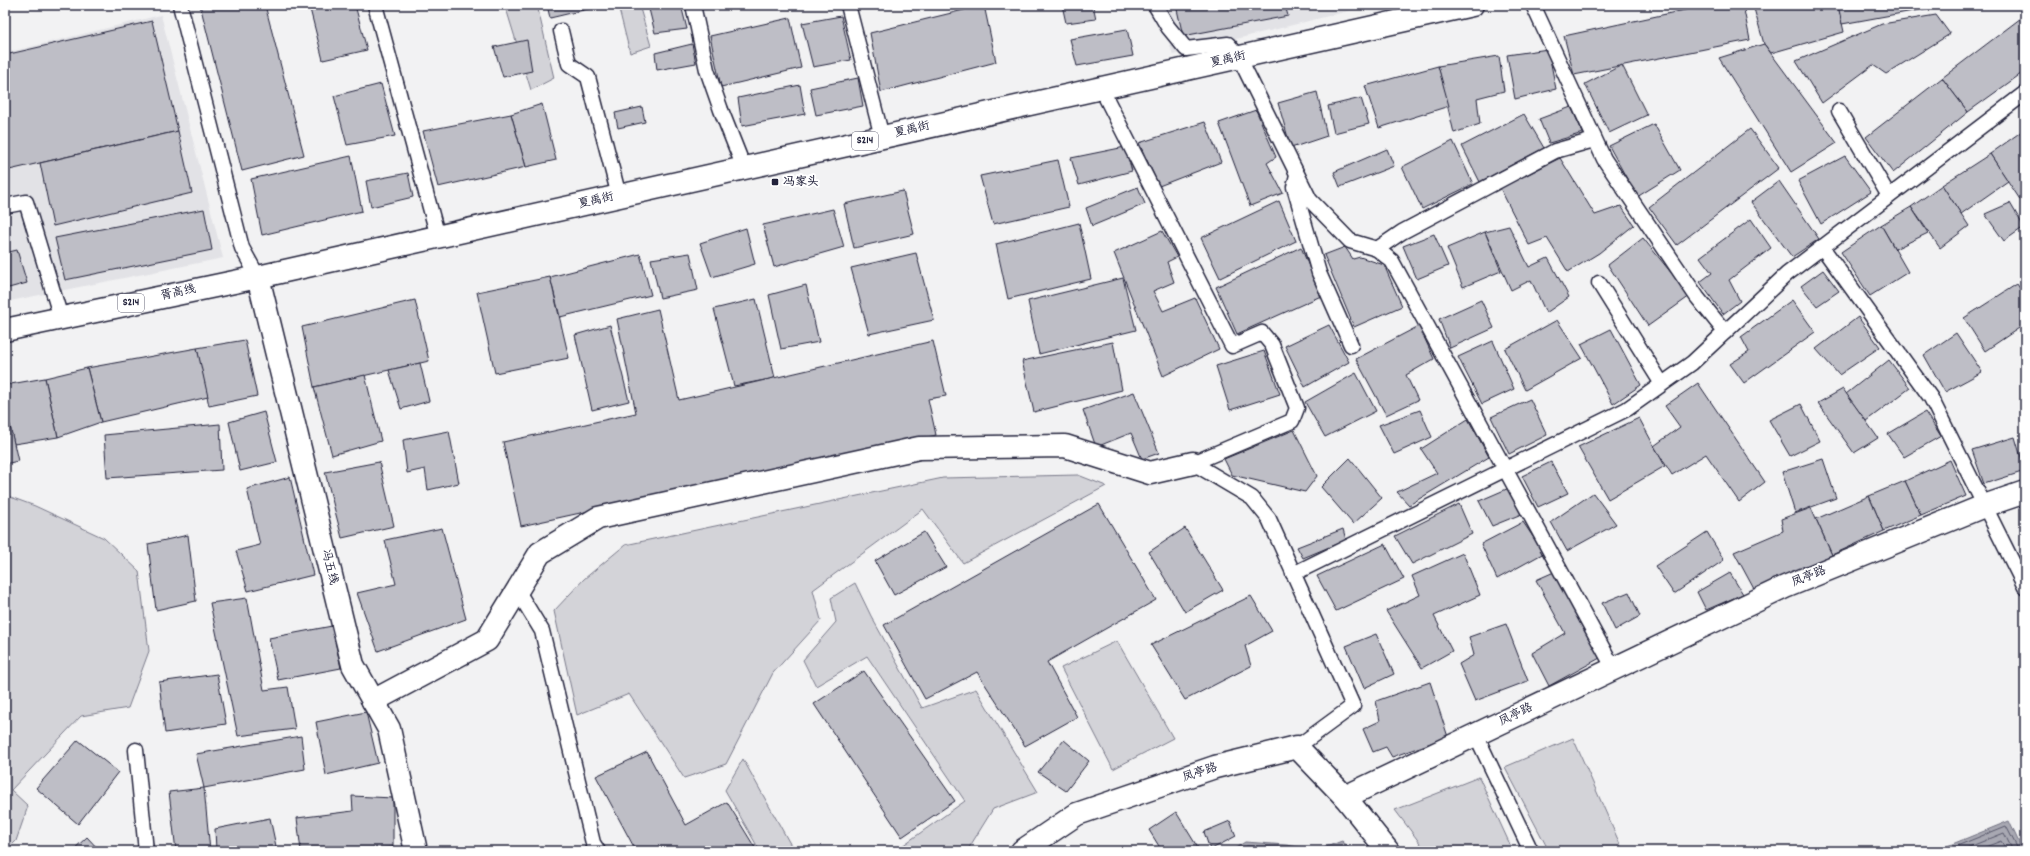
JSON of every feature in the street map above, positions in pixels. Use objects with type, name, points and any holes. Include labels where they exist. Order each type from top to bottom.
[{"type":"street","name":"夏禹街","points":[[258,277],[1472,5]]},
{"type":"street","name":"胥高线","points":[[5,330],[258,277]]},
{"type":"street","name":"冯五线","points":[[258,277],[353,664],[389,729],[416,851]]},
{"type":"street","points":[[373,701],[486,640],[540,553],[598,518],[919,448],[1065,446],[1150,474],[1193,463]]},
{"type":"street","name":"凤亭路","points":[[1345,798],[1785,587],[1984,506],[2025,492]]},
{"type":"street","points":[[1297,747],[1345,798],[1388,851]]},
{"type":"street","name":"凤亭路","points":[[1022,851],[1077,814],[1215,767],[1297,747]]},
{"type":"lane","points":[[180,5],[242,248],[258,277]]},
{"type":"lane","points":[[375,5],[438,237]]},
{"type":"lane","points":[[693,5],[707,70],[744,168]]},
{"type":"lane","points":[[848,5],[882,137]]},
{"type":"lane","points":[[1155,5],[1168,27],[1186,49],[1228,44],[1239,57],[1310,200],[1331,224],[1350,241],[1377,249],[1392,261],[1506,468],[1614,669]]},
{"type":"lane","points":[[1533,5],[1604,159],[1688,283],[1725,332]]},
{"type":"lane","points":[[561,31],[569,64],[588,77],[619,196]]},
{"type":"lane","points":[[1101,88],[1232,346],[1262,333],[1272,345],[1298,408],[1292,421],[1193,463]]},
{"type":"lane","points":[[1293,574],[1627,409],[1692,363],[1787,274],[2025,94]]},
{"type":"lane","points":[[1839,111],[1889,196]]},
{"type":"lane","points":[[1377,249],[1402,232],[1555,151],[1594,140]]},
{"type":"lane","points":[[1297,174],[1294,187],[1319,273],[1351,345]]},
{"type":"lane","points":[[5,206],[26,202],[61,318]]},
{"type":"lane","points":[[1822,247],[1931,398],[2025,587]]},
{"type":"lane","points":[[1599,283],[1662,384]]},
{"type":"lane","points":[[1193,463],[1252,498],[1269,519],[1353,706],[1297,747]]},
{"type":"lane","points":[[517,590],[542,632],[593,843],[598,851]]},
{"type":"lane","points":[[1476,735],[1531,851]]},
{"type":"lane","points":[[136,750],[146,851]]},
{"type":"shaded area","points":[[505,5],[537,5],[554,78],[531,90]]},
{"type":"shaded area","points":[[618,5],[639,5],[651,46],[630,53]]},
{"type":"shaded area","points":[[1158,5],[1372,5],[1173,55]]},
{"type":"shaded area","points":[[161,15],[223,258],[5,302],[5,53]]},
{"type":"shaded area","points":[[1078,475],[1106,486],[963,563],[923,509],[813,590],[821,620],[773,673],[726,764],[684,778],[629,694],[577,715],[554,611],[584,579],[625,545],[943,478]]},
{"type":"shaded area","points":[[5,495],[35,506],[104,538],[139,571],[149,651],[128,708],[81,716],[11,790],[28,806],[16,841],[6,851]]},
{"type":"shaded area","points":[[855,583],[871,616],[922,708],[976,689],[1038,792],[993,809],[967,851],[895,851],[965,801],[867,656],[816,686],[803,660],[836,622],[831,598]]},
{"type":"shaded area","points":[[1117,641],[1173,738],[1113,769],[1061,668]]},
{"type":"shaded area","points":[[1573,738],[1623,851],[1549,851],[1505,767]]},
{"type":"shaded area","points":[[743,759],[794,851],[760,851],[725,790]]},
{"type":"shaded area","points":[[1479,777],[1513,851],[1426,851],[1395,810]]},
{"type":"water","points":[[2009,821],[2023,851],[1947,851],[1945,847]]},
{"type":"water","points":[[1342,841],[1353,851],[1231,851],[1245,842],[1286,845],[1318,850]]},
{"type":"building","points":[[200,5],[265,5],[304,155],[242,171]]},
{"type":"building","points":[[309,5],[355,5],[367,50],[323,60]]},
{"type":"building","points":[[547,5],[605,5],[550,18]]},
{"type":"building","points":[[648,5],[681,5],[687,29],[655,33]]},
{"type":"building","points":[[984,5],[996,62],[881,92],[870,33]]},
{"type":"building","points":[[1062,5],[1093,5],[1096,19],[1066,23]]},
{"type":"building","points":[[1176,5],[1285,5],[1288,16],[1183,36]]},
{"type":"building","points":[[1708,5],[1743,5],[1750,40],[1574,75],[1564,36]]},
{"type":"building","points":[[1753,5],[1838,5],[1844,32],[1771,53],[1764,44]]},
{"type":"building","points":[[1838,5],[1946,5],[1842,24]]},
{"type":"building","points":[[1936,15],[1950,34],[1886,74],[1873,65],[1822,103],[1796,61],[1882,24]]},
{"type":"building","points":[[2025,15],[2025,71],[1968,112],[1942,78]]},
{"type":"building","points":[[841,16],[851,60],[813,67],[802,23]]},
{"type":"building","points":[[790,18],[801,68],[721,87],[710,36]]},
{"type":"building","points":[[152,21],[178,131],[5,171],[5,55]]},
{"type":"building","points":[[1127,29],[1133,56],[1077,66],[1070,39]]},
{"type":"building","points":[[527,40],[532,71],[503,77],[494,47]]},
{"type":"building","points":[[692,44],[696,63],[657,70],[655,53]]},
{"type":"building","points":[[1764,44],[1837,143],[1791,172],[1719,58]]},
{"type":"building","points":[[1548,49],[1556,89],[1515,99],[1507,55]]},
{"type":"building","points":[[1499,56],[1504,91],[1477,98],[1480,124],[1454,133],[1438,66]]},
{"type":"building","points":[[1622,65],[1647,115],[1609,133],[1585,84]]},
{"type":"building","points":[[1438,66],[1449,106],[1379,128],[1365,86]]},
{"type":"building","points":[[858,78],[863,106],[816,115],[810,88]]},
{"type":"building","points":[[1942,78],[1968,112],[1893,173],[1866,137]]},
{"type":"building","points":[[381,84],[395,136],[347,145],[334,96]]},
{"type":"building","points":[[800,85],[805,114],[742,126],[738,98]]},
{"type":"building","points":[[1317,92],[1327,136],[1291,148],[1278,103]]},
{"type":"building","points":[[1361,98],[1369,124],[1334,133],[1328,106]]},
{"type":"building","points":[[542,104],[556,160],[526,167],[511,114]]},
{"type":"building","points":[[642,107],[645,122],[618,128],[615,113]]},
{"type":"building","points":[[1571,107],[1583,133],[1549,143],[1539,119]]},
{"type":"building","points":[[1256,110],[1276,157],[1267,163],[1283,193],[1250,206],[1219,123]]},
{"type":"building","points":[[511,114],[526,167],[438,187],[423,131]]},
{"type":"building","points":[[1524,114],[1544,148],[1480,182],[1462,146]]},
{"type":"building","points":[[1205,122],[1221,162],[1159,186],[1139,143]]},
{"type":"building","points":[[1654,124],[1680,170],[1637,197],[1609,146]]},
{"type":"building","points":[[1750,129],[1779,168],[1677,245],[1649,207]]},
{"type":"building","points":[[2025,129],[2025,198],[2021,201],[1990,154]]},
{"type":"building","points":[[178,131],[192,193],[53,226],[40,163]]},
{"type":"building","points":[[1453,141],[1473,184],[1422,209],[1402,167]]},
{"type":"building","points":[[1125,147],[1132,171],[1079,185],[1071,158]]},
{"type":"building","points":[[1387,149],[1394,166],[1340,187],[1334,172]]},
{"type":"building","points":[[1990,154],[2008,181],[1961,214],[1942,185]]},
{"type":"building","points":[[351,156],[362,211],[262,235],[251,179]]},
{"type":"building","points":[[1845,156],[1871,192],[1821,224],[1798,181]]},
{"type":"building","points":[[1560,158],[1595,215],[1621,206],[1634,225],[1599,253],[1568,272],[1547,238],[1529,245],[1500,188]]},
{"type":"building","points":[[1058,160],[1069,207],[993,224],[980,176]]},
{"type":"building","points":[[408,173],[413,197],[371,207],[366,181]]},
{"type":"building","points":[[1779,181],[1819,239],[1792,257],[1751,202]]},
{"type":"building","points":[[1942,185],[1969,226],[1940,248],[1911,207]]},
{"type":"building","points":[[1138,187],[1145,204],[1092,226],[1086,208]]},
{"type":"building","points":[[903,191],[914,234],[854,248],[844,204]]},
{"type":"building","points":[[1279,201],[1296,241],[1220,278],[1201,238]]},
{"type":"building","points":[[2010,203],[2024,227],[2004,241],[1985,214]]},
{"type":"building","points":[[1911,207],[1928,233],[1895,249],[1881,225]]},
{"type":"building","points":[[204,209],[212,250],[65,280],[55,238]]},
{"type":"building","points":[[833,209],[844,247],[774,267],[763,225]]},
{"type":"building","points":[[1751,219],[1771,248],[1729,280],[1740,301],[1723,314],[1700,282],[1712,273],[1700,257]]},
{"type":"building","points":[[1079,223],[1091,279],[1008,299],[996,244]]},
{"type":"building","points":[[1881,225],[1908,272],[1870,296],[1841,252]]},
{"type":"building","points":[[1509,226],[1529,267],[1548,258],[1569,297],[1546,313],[1531,280],[1511,290],[1485,232]]},
{"type":"building","points":[[746,228],[755,264],[712,277],[700,243]]},
{"type":"building","points":[[1162,231],[1177,257],[1167,262],[1174,282],[1153,291],[1163,311],[1195,298],[1219,349],[1163,376],[1114,253]]},
{"type":"building","points":[[1485,232],[1501,271],[1463,287],[1447,248]]},
{"type":"building","points":[[1434,234],[1448,266],[1417,279],[1403,246]]},
{"type":"building","points":[[1643,238],[1690,296],[1648,326],[1608,265]]},
{"type":"building","points":[[1301,247],[1321,296],[1237,334],[1216,287]]},
{"type":"building","points":[[1345,247],[1353,259],[1360,257],[1384,265],[1402,306],[1354,327],[1324,255]]},
{"type":"building","points":[[17,250],[27,283],[5,289],[5,253]]},
{"type":"building","points":[[690,253],[698,290],[660,298],[651,259]]},
{"type":"building","points":[[916,253],[934,320],[869,334],[851,268]]},
{"type":"building","points":[[640,254],[651,295],[560,317],[550,277]]},
{"type":"building","points":[[1823,270],[1839,291],[1817,306],[1801,286]]},
{"type":"building","points":[[550,277],[569,358],[495,373],[477,292]]},
{"type":"building","points":[[1123,278],[1136,330],[1039,354],[1028,301]]},
{"type":"building","points":[[2017,284],[2025,296],[2025,324],[1985,351],[1964,318]]},
{"type":"building","points":[[806,285],[819,342],[781,349],[769,295]]},
{"type":"building","points":[[756,299],[775,378],[734,386],[714,309]]},
{"type":"building","points":[[415,300],[429,361],[314,387],[302,327]]},
{"type":"building","points":[[1481,300],[1494,328],[1450,348],[1439,319]]},
{"type":"building","points":[[1792,300],[1815,332],[1744,383],[1730,364],[1749,352],[1741,337]]},
{"type":"building","points":[[658,309],[679,400],[933,341],[946,396],[928,399],[936,435],[521,526],[503,442],[636,413],[617,319]]},
{"type":"building","points":[[1858,317],[1880,347],[1839,375],[1816,349]]},
{"type":"building","points":[[1557,320],[1582,358],[1525,390],[1505,349]]},
{"type":"building","points":[[610,325],[629,401],[592,410],[575,335]]},
{"type":"building","points":[[1329,325],[1349,362],[1305,387],[1285,346]]},
{"type":"building","points":[[1419,326],[1434,359],[1406,375],[1418,400],[1386,415],[1356,359]]},
{"type":"building","points":[[1611,329],[1641,385],[1613,404],[1581,344]]},
{"type":"building","points":[[1956,333],[1982,372],[1945,392],[1924,355]]},
{"type":"building","points":[[245,340],[257,396],[209,406],[197,348]]},
{"type":"building","points":[[1493,341],[1514,389],[1482,404],[1458,357]]},
{"type":"building","points":[[1113,342],[1122,390],[1034,412],[1022,361]]},
{"type":"building","points":[[197,348],[208,397],[101,422],[87,368]]},
{"type":"building","points":[[1264,351],[1280,394],[1230,410],[1216,366]]},
{"type":"building","points":[[1889,360],[1910,388],[1866,421],[1846,394]]},
{"type":"building","points":[[420,363],[429,401],[401,409],[389,370]]},
{"type":"building","points":[[87,368],[101,422],[58,437],[45,378]]},
{"type":"building","points":[[1356,373],[1376,411],[1325,437],[1305,402]]},
{"type":"building","points":[[365,375],[381,441],[332,455],[314,387]]},
{"type":"building","points":[[45,378],[58,437],[14,444],[5,404],[5,385]]},
{"type":"building","points":[[1698,383],[1765,482],[1739,502],[1706,454],[1672,475],[1654,446],[1680,427],[1665,406]]},
{"type":"building","points":[[1843,389],[1878,438],[1854,453],[1818,403]]},
{"type":"building","points":[[1134,392],[1159,453],[1142,459],[1131,433],[1096,447],[1083,410]]},
{"type":"building","points":[[1530,399],[1547,435],[1509,454],[1491,417]]},
{"type":"building","points":[[5,404],[18,461],[5,464]]},
{"type":"building","points":[[1801,404],[1820,441],[1790,456],[1769,420]]},
{"type":"building","points":[[1420,410],[1432,437],[1394,454],[1379,425]]},
{"type":"building","points":[[264,412],[277,462],[240,471],[229,422]]},
{"type":"building","points":[[1925,412],[1941,436],[1904,457],[1888,434]]},
{"type":"building","points":[[1639,418],[1665,466],[1608,499],[1578,447]]},
{"type":"building","points":[[1468,419],[1489,457],[1409,505],[1397,492],[1437,473],[1421,449]]},
{"type":"building","points":[[220,424],[222,470],[107,478],[104,435]]},
{"type":"building","points":[[1294,430],[1317,476],[1305,492],[1232,475],[1224,459]]},
{"type":"building","points":[[449,431],[459,483],[428,490],[425,469],[407,473],[403,440]]},
{"type":"building","points":[[2015,437],[2025,471],[1984,484],[1972,450]]},
{"type":"building","points":[[1350,458],[1382,498],[1353,524],[1321,487]]},
{"type":"building","points":[[1823,459],[1836,498],[1795,513],[1782,472]]},
{"type":"building","points":[[1950,460],[1966,496],[1921,515],[1905,481]]},
{"type":"building","points":[[379,462],[394,526],[342,538],[325,472]]},
{"type":"building","points":[[1551,462],[1568,493],[1538,507],[1522,476]]},
{"type":"building","points":[[290,477],[313,575],[248,591],[236,551],[260,545],[247,489]]},
{"type":"building","points":[[1905,481],[1921,515],[1884,531],[1869,496]]},
{"type":"building","points":[[1509,488],[1524,513],[1492,526],[1479,501]]},
{"type":"building","points":[[1593,493],[1616,524],[1567,551],[1551,522]]},
{"type":"building","points":[[1869,496],[1884,531],[1832,555],[1816,519]]},
{"type":"building","points":[[1099,504],[1156,600],[1047,662],[1077,717],[1025,746],[977,672],[925,699],[884,625]]},
{"type":"building","points":[[1459,504],[1472,534],[1412,564],[1395,536]]},
{"type":"building","points":[[1811,508],[1832,555],[1754,589],[1734,552],[1783,531],[1781,519]]},
{"type":"building","points":[[1523,522],[1544,553],[1497,579],[1481,544]]},
{"type":"building","points":[[442,528],[466,619],[378,651],[357,593],[396,584],[385,540]]},
{"type":"building","points":[[1185,528],[1223,590],[1185,612],[1149,552]]},
{"type":"building","points":[[1343,529],[1346,540],[1303,558],[1297,547]]},
{"type":"building","points":[[924,532],[946,567],[894,595],[875,561]]},
{"type":"building","points":[[1707,532],[1724,560],[1674,594],[1655,566]]},
{"type":"building","points":[[188,535],[196,601],[156,610],[148,544]]},
{"type":"building","points":[[1385,544],[1404,579],[1336,611],[1317,576]]},
{"type":"building","points":[[1463,553],[1480,595],[1434,616],[1452,651],[1422,668],[1386,611],[1420,595],[1412,576]]},
{"type":"building","points":[[1554,572],[1600,658],[1549,686],[1532,653],[1565,633],[1536,580]]},
{"type":"building","points":[[1730,573],[1743,594],[1706,610],[1697,592]]},
{"type":"building","points":[[1629,592],[1640,616],[1615,630],[1602,603]]},
{"type":"building","points":[[1251,596],[1272,631],[1245,646],[1251,666],[1185,700],[1151,645]]},
{"type":"building","points":[[247,598],[264,690],[288,687],[295,729],[238,736],[210,603]]},
{"type":"building","points":[[1506,624],[1528,681],[1475,701],[1459,664],[1474,655],[1469,637]]},
{"type":"building","points":[[332,626],[341,668],[278,680],[269,638]]},
{"type":"building","points":[[1376,634],[1394,674],[1364,688],[1346,646]]},
{"type":"building","points":[[864,671],[955,801],[902,837],[814,704]]},
{"type":"building","points":[[217,674],[226,724],[165,733],[159,682]]},
{"type":"building","points":[[1430,682],[1448,737],[1392,757],[1386,747],[1373,752],[1363,729],[1380,721],[1376,701]]},
{"type":"building","points":[[366,712],[378,763],[326,775],[316,722]]},
{"type":"building","points":[[301,736],[305,769],[204,788],[196,754]]},
{"type":"building","points":[[78,740],[118,772],[78,824],[36,788]]},
{"type":"building","points":[[1064,740],[1089,761],[1066,791],[1038,772]]},
{"type":"building","points":[[647,752],[686,825],[727,802],[757,851],[631,851],[635,849],[596,776]]},
{"type":"building","points":[[204,788],[210,851],[176,851],[169,792]]},
{"type":"building","points":[[352,796],[393,798],[393,847],[354,851],[301,851],[297,818],[353,811]]},
{"type":"building","points":[[1176,812],[1198,848],[1193,851],[1162,851],[1149,830]]},
{"type":"building","points":[[270,818],[277,851],[216,851],[215,829]]},
{"type":"building","points":[[1230,821],[1236,836],[1210,850],[1204,832]]},
{"type":"building","points":[[87,837],[100,851],[72,851]]},
{"type":"place","name":"冯家头","points":[[775,182]]}]
